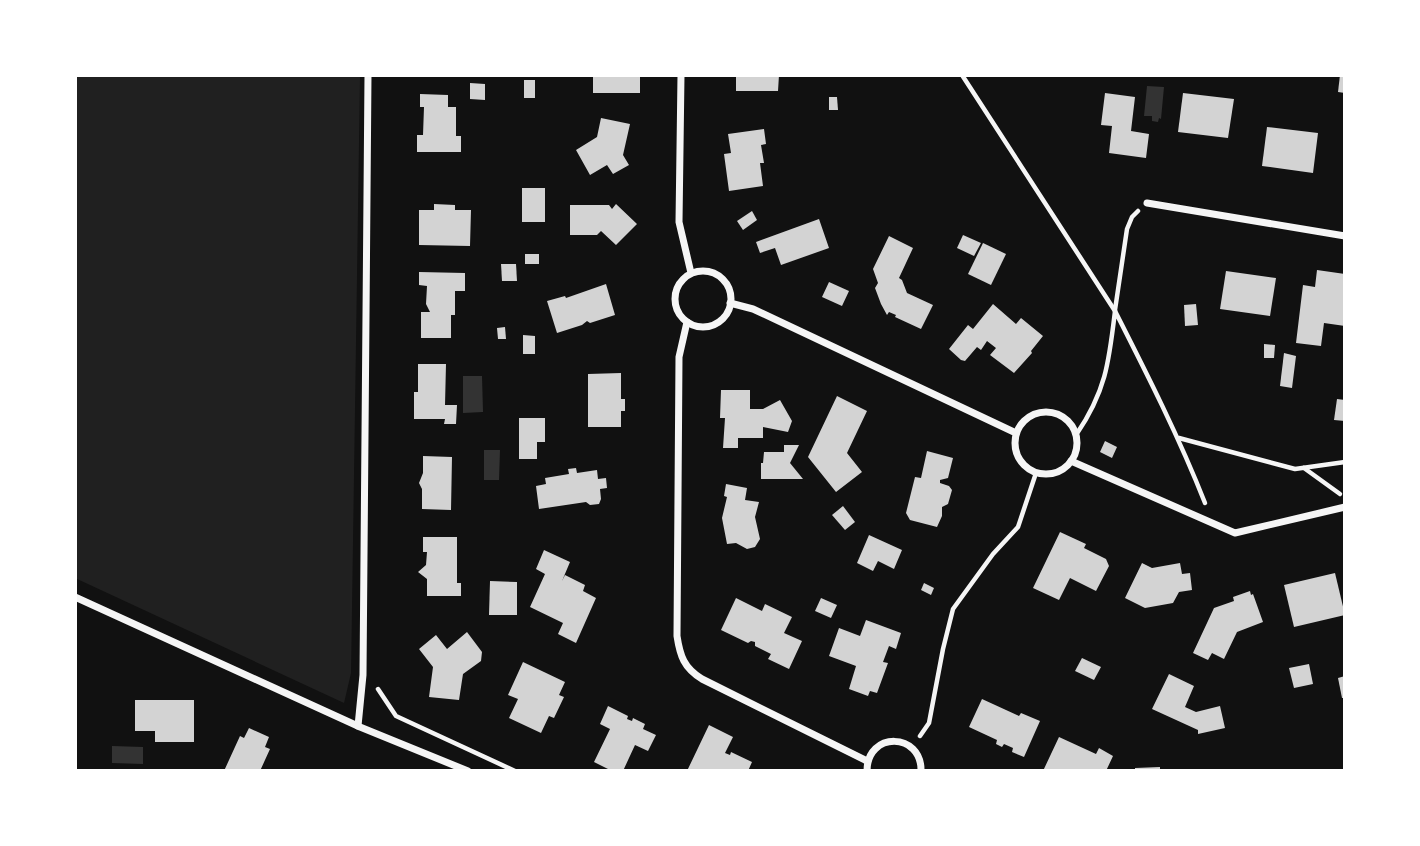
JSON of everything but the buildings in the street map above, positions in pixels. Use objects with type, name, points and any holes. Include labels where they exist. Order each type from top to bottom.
[{"type":"street","points":[[358,726],[363,675],[368,75]]},
{"type":"street","points":[[681,75],[679,222],[691,274]]},
{"type":"street","points":[[1147,203],[1345,236]]},
{"type":"street","points":[[699,271],[716,274],[727,286],[730,303],[727,312],[714,325],[695,326],[687,322],[676,309],[676,292],[679,285],[691,274],[699,271]]},
{"type":"street","points":[[730,303],[753,309],[1016,433]]},
{"type":"street","points":[[687,322],[680,356],[677,636],[682,660],[690,671],[702,679],[867,761]]},
{"type":"street","points":[[1047,411],[1060,414],[1070,423],[1076,435],[1077,449],[1071,461],[1056,472],[1037,472],[1026,467],[1018,457],[1016,433],[1023,421],[1033,414],[1047,411]]},
{"type":"street","points":[[1071,461],[1235,533],[1345,507]]},
{"type":"street","points":[[75,597],[358,726],[468,771]]},
{"type":"street","points":[[867,771],[867,761],[876,747],[891,741],[900,741],[914,750],[919,757],[921,771]]},
{"type":"path","points":[[962,75],[1115,311],[1155,396],[1179,438],[1213,524]]},
{"type":"path","points":[[1076,435],[1094,409],[1109,363],[1127,229],[1132,217],[1147,203]]},
{"type":"path","points":[[1179,438],[1295,469],[1345,462]]},
{"type":"path","points":[[1304,467],[1345,498]]},
{"type":"path","points":[[914,750],[929,723],[953,609],[993,554],[1018,527],[1037,472]]},
{"type":"path","points":[[378,689],[396,716],[515,771]]},
{"type":"shaded area","points":[[75,75],[360,75],[351,673],[344,703],[75,578]]},
{"type":"shaded area","points":[[1147,86],[1164,87],[1161,119],[1159,118],[1158,122],[1152,121],[1152,116],[1144,116]]},
{"type":"shaded area","points":[[463,376],[482,376],[483,412],[463,413]]},
{"type":"shaded area","points":[[484,450],[500,450],[499,480],[484,480]]},
{"type":"shaded area","points":[[112,746],[143,747],[143,764],[112,763]]}]
